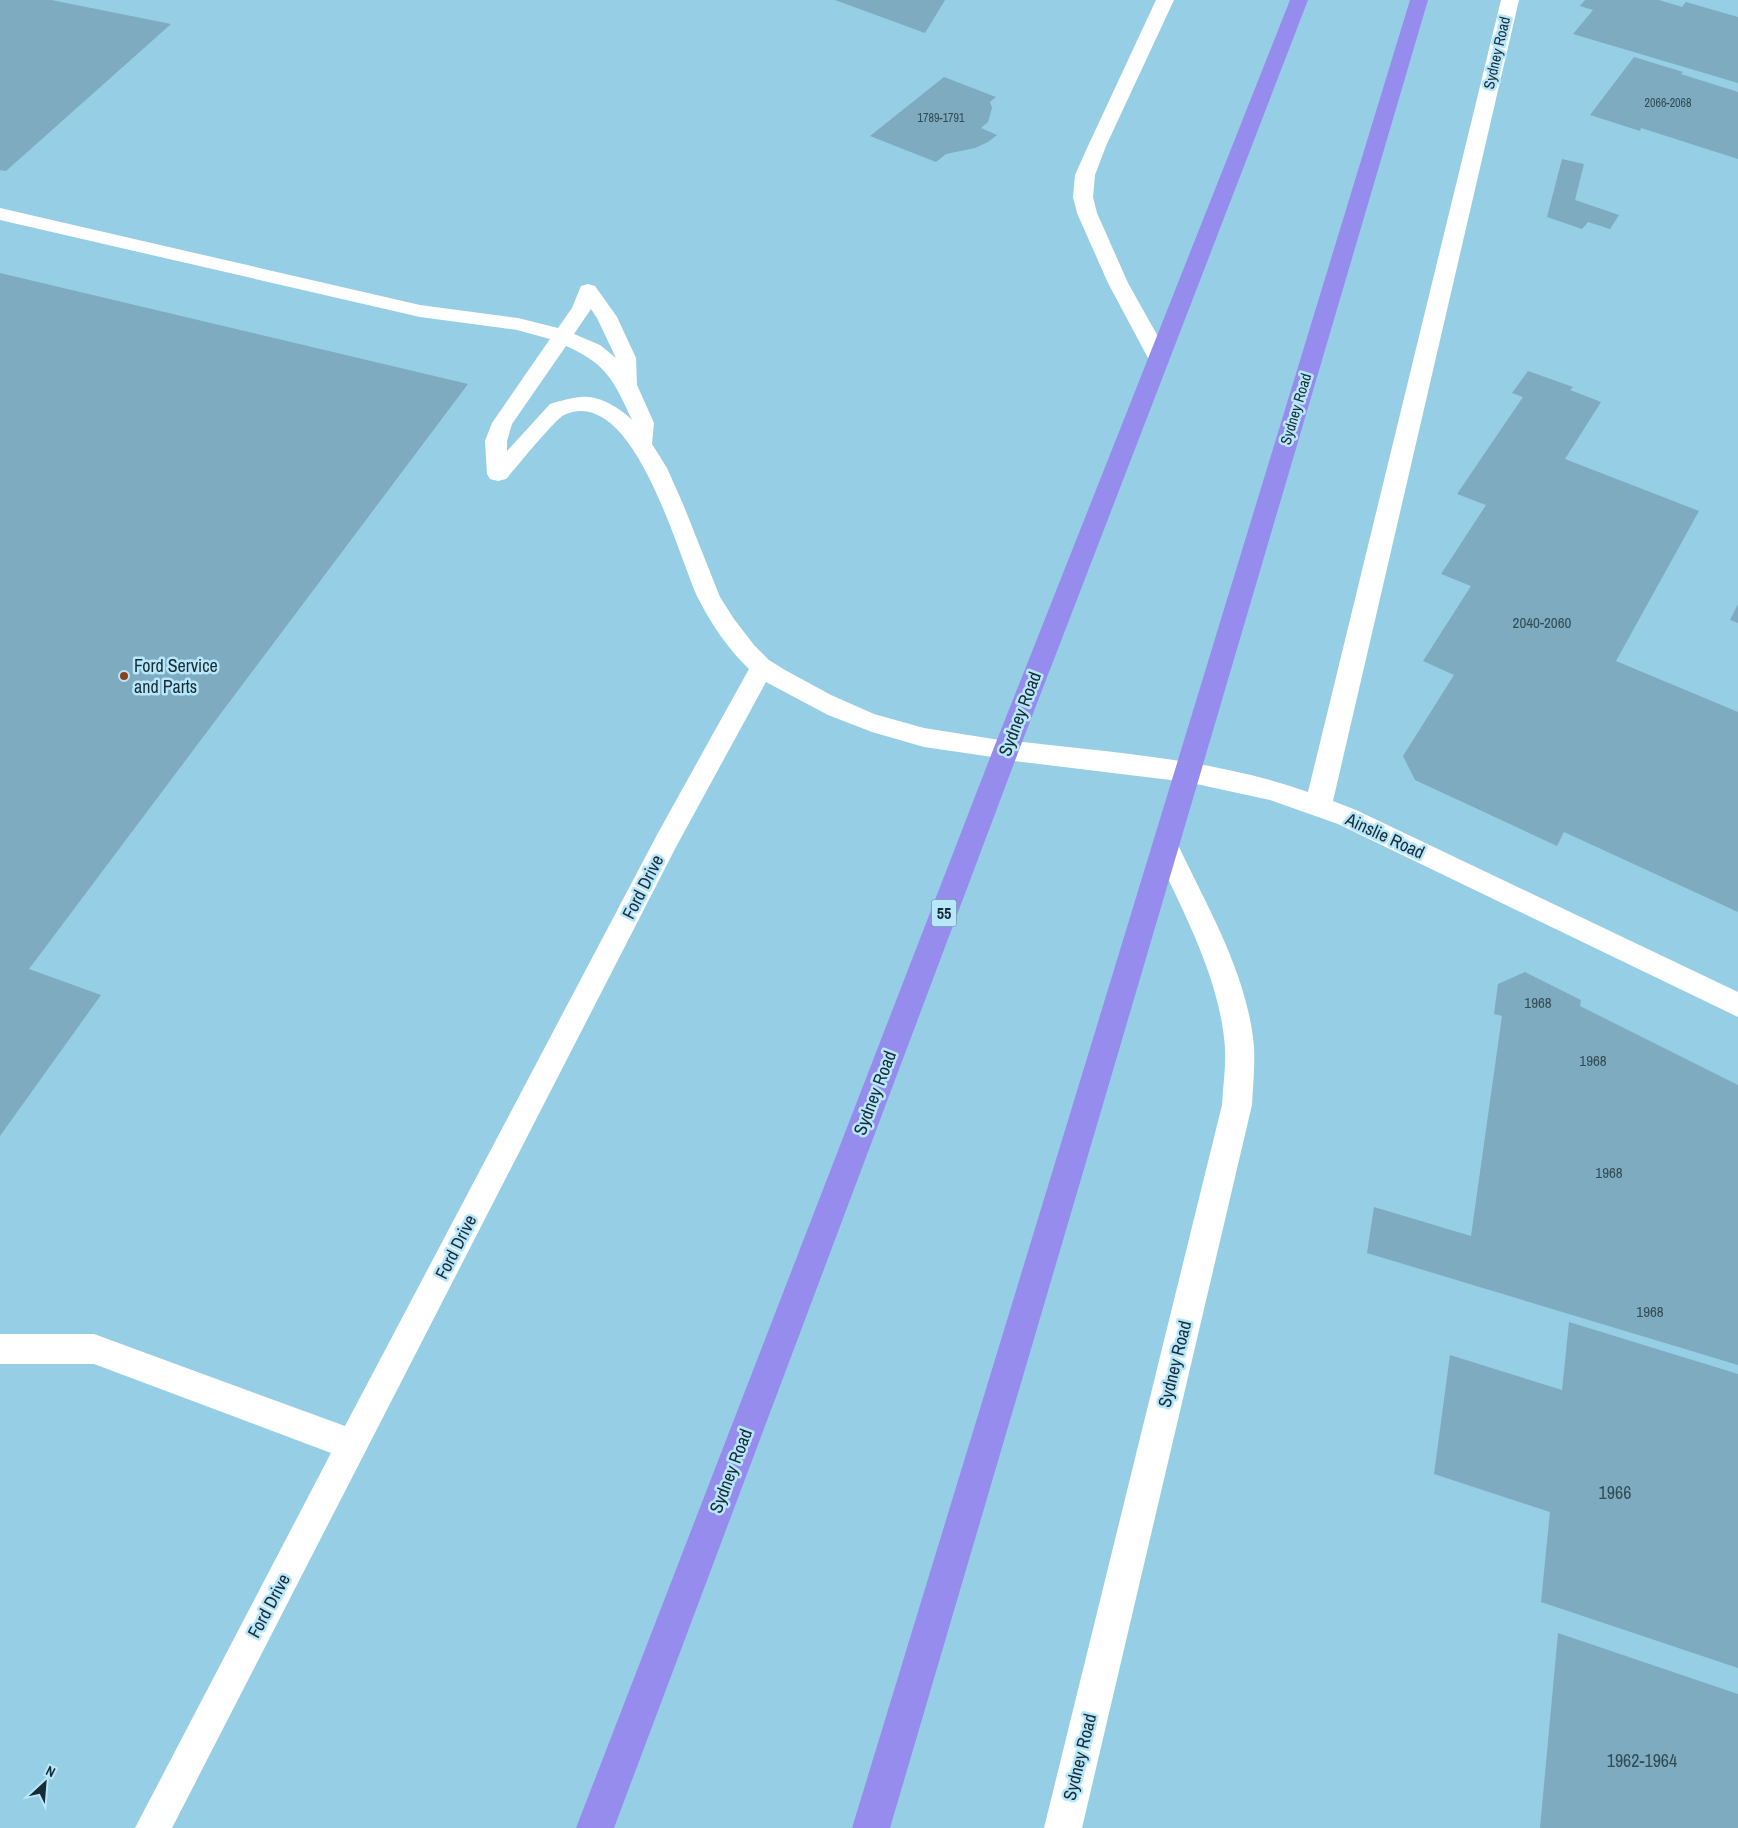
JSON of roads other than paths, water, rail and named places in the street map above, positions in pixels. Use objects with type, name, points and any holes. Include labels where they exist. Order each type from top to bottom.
[{"type":"highway","name":"Sydney Road","points":[[595,1828],[1006,750],[1298,0]]},
{"type":"highway","name":"Sydney Road","points":[[871,1828],[1166,847],[1186,772],[1419,0]]},
{"type":"street","points":[[1159,358],[1118,283],[1087,213],[1083,197],[1085,175],[1097,146],[1165,0]]},
{"type":"street","name":"Sydney Road","points":[[1318,806],[1510,0]]},
{"type":"street","name":"Ainslie Road","points":[[1006,750],[1186,772],[1272,790],[1318,806],[1347,817],[1738,1005]]},
{"type":"street","name":"Sydney Road","points":[[1063,1828],[1237,1105],[1239,1047],[1231,1000],[1206,933],[1166,847]]},
{"type":"lane","points":[[0,214],[420,311],[518,324],[562,336],[593,350],[613,366],[628,386],[644,423],[642,443]]},
{"type":"lane","points":[[628,386],[626,358],[607,318],[588,290],[582,308],[502,423],[496,441],[498,474],[557,409],[570,404],[588,403],[604,408],[625,422],[642,443],[666,494],[708,596],[729,631],[762,667],[824,704],[869,722],[914,735],[1006,750]]},
{"type":"lane","points":[[520,396],[557,409]]},
{"type":"lane","name":"Ford Drive","points":[[153,1828],[667,840],[762,667]]},
{"type":"lane","points":[[0,1349],[94,1349],[353,1444]]},
{"type":"place","name":"Ford Service and Parts","points":[[124,676]]}]
